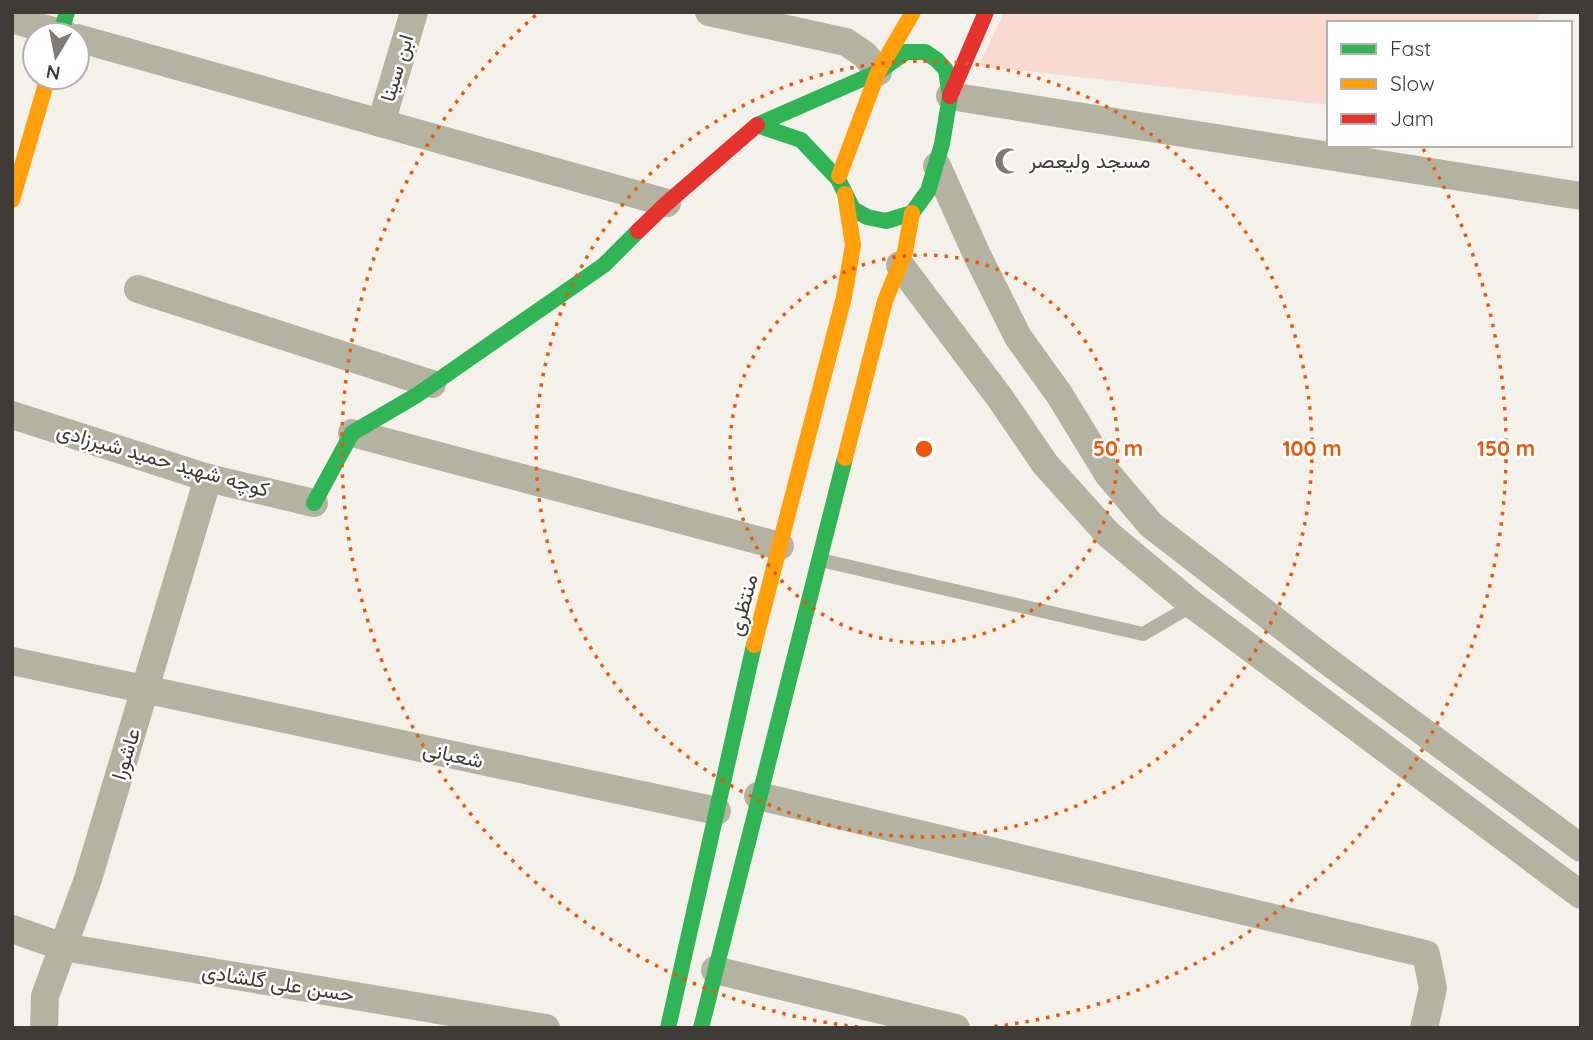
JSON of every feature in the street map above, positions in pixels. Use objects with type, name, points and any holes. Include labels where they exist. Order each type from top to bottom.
[{"type":"street","name":"ابن سینا","points":[[381,123],[414,12]]},
{"type":"street","points":[[709,12],[846,42],[865,55],[878,72]]},
{"type":"street","points":[[841,187],[878,72],[913,12]]},
{"type":"street","points":[[701,1028],[885,301],[905,252],[912,213],[928,191],[937,166],[950,96],[986,12]]},
{"type":"street","points":[[91,38],[667,203]]},
{"type":"street","points":[[314,503],[352,433],[432,384],[604,265],[667,203],[757,125],[878,72],[906,52],[925,52],[937,60],[946,70],[950,96]]},
{"type":"street","points":[[14,188],[44,91]]},
{"type":"street","points":[[950,96],[1581,196]]},
{"type":"street","points":[[757,125],[801,139],[841,187],[853,209],[867,217],[886,221],[912,213]]},
{"type":"street","points":[[937,166],[1018,337],[1059,394],[1108,474],[1151,525],[1330,663],[1581,848]]},
{"type":"street","name":"منتظری","points":[[668,1028],[752,653],[844,297],[853,245],[841,187]]},
{"type":"street","points":[[900,265],[1000,398],[1045,464],[1108,534],[1193,605],[1581,895]]},
{"type":"street","points":[[138,289],[432,384]]},
{"type":"street","name":"کوچه شهید حمید شیرزادی","points":[[12,415],[208,478],[314,503]]},
{"type":"street","points":[[352,433],[780,546]]},
{"type":"street","name":"عاشورا","points":[[44,1028],[44,996],[88,879],[208,478]]},
{"type":"street","name":"شعبانی","points":[[12,661],[717,811]]},
{"type":"street","points":[[758,796],[1426,954],[1433,988],[1424,1028]]},
{"type":"street","name":"حسن علی گلشادی","points":[[12,929],[63,947],[546,1028]]},
{"type":"street","points":[[715,970],[956,1028]]},
{"type":"lane","points":[[818,560],[1143,634],[1193,605]]},
{"type":"shaded area","points":[[1004,12],[1540,12],[1538,21],[1327,21],[1327,105],[979,66]]},
{"type":"traffic: fast","points":[[64,21],[67,12]]},
{"type":"traffic: fast","points":[[838,179],[801,140],[757,125],[878,72],[906,52],[925,52],[937,60],[946,70],[950,96],[942,144],[928,191],[912,213],[886,221],[867,217],[853,209],[839,176]]},
{"type":"traffic: fast","points":[[314,503],[352,433],[417,395],[604,265],[638,231]]},
{"type":"traffic: fast","points":[[701,1028],[845,458]]},
{"type":"traffic: fast","points":[[668,1028],[754,645]]},
{"type":"traffic: slow","points":[[839,176],[878,72],[913,12]]},
{"type":"traffic: slow","points":[[12,200],[44,91]]},
{"type":"traffic: slow","points":[[754,645],[844,297],[853,245],[845,194]]},
{"type":"traffic: slow","points":[[845,458],[885,301],[905,252],[912,213]]},
{"type":"traffic: jam","points":[[950,96],[986,12]]},
{"type":"traffic: jam","points":[[638,231],[757,125]]},
{"type":"place","name":"مسجد ولیعصر","points":[[1008,161]]}]
